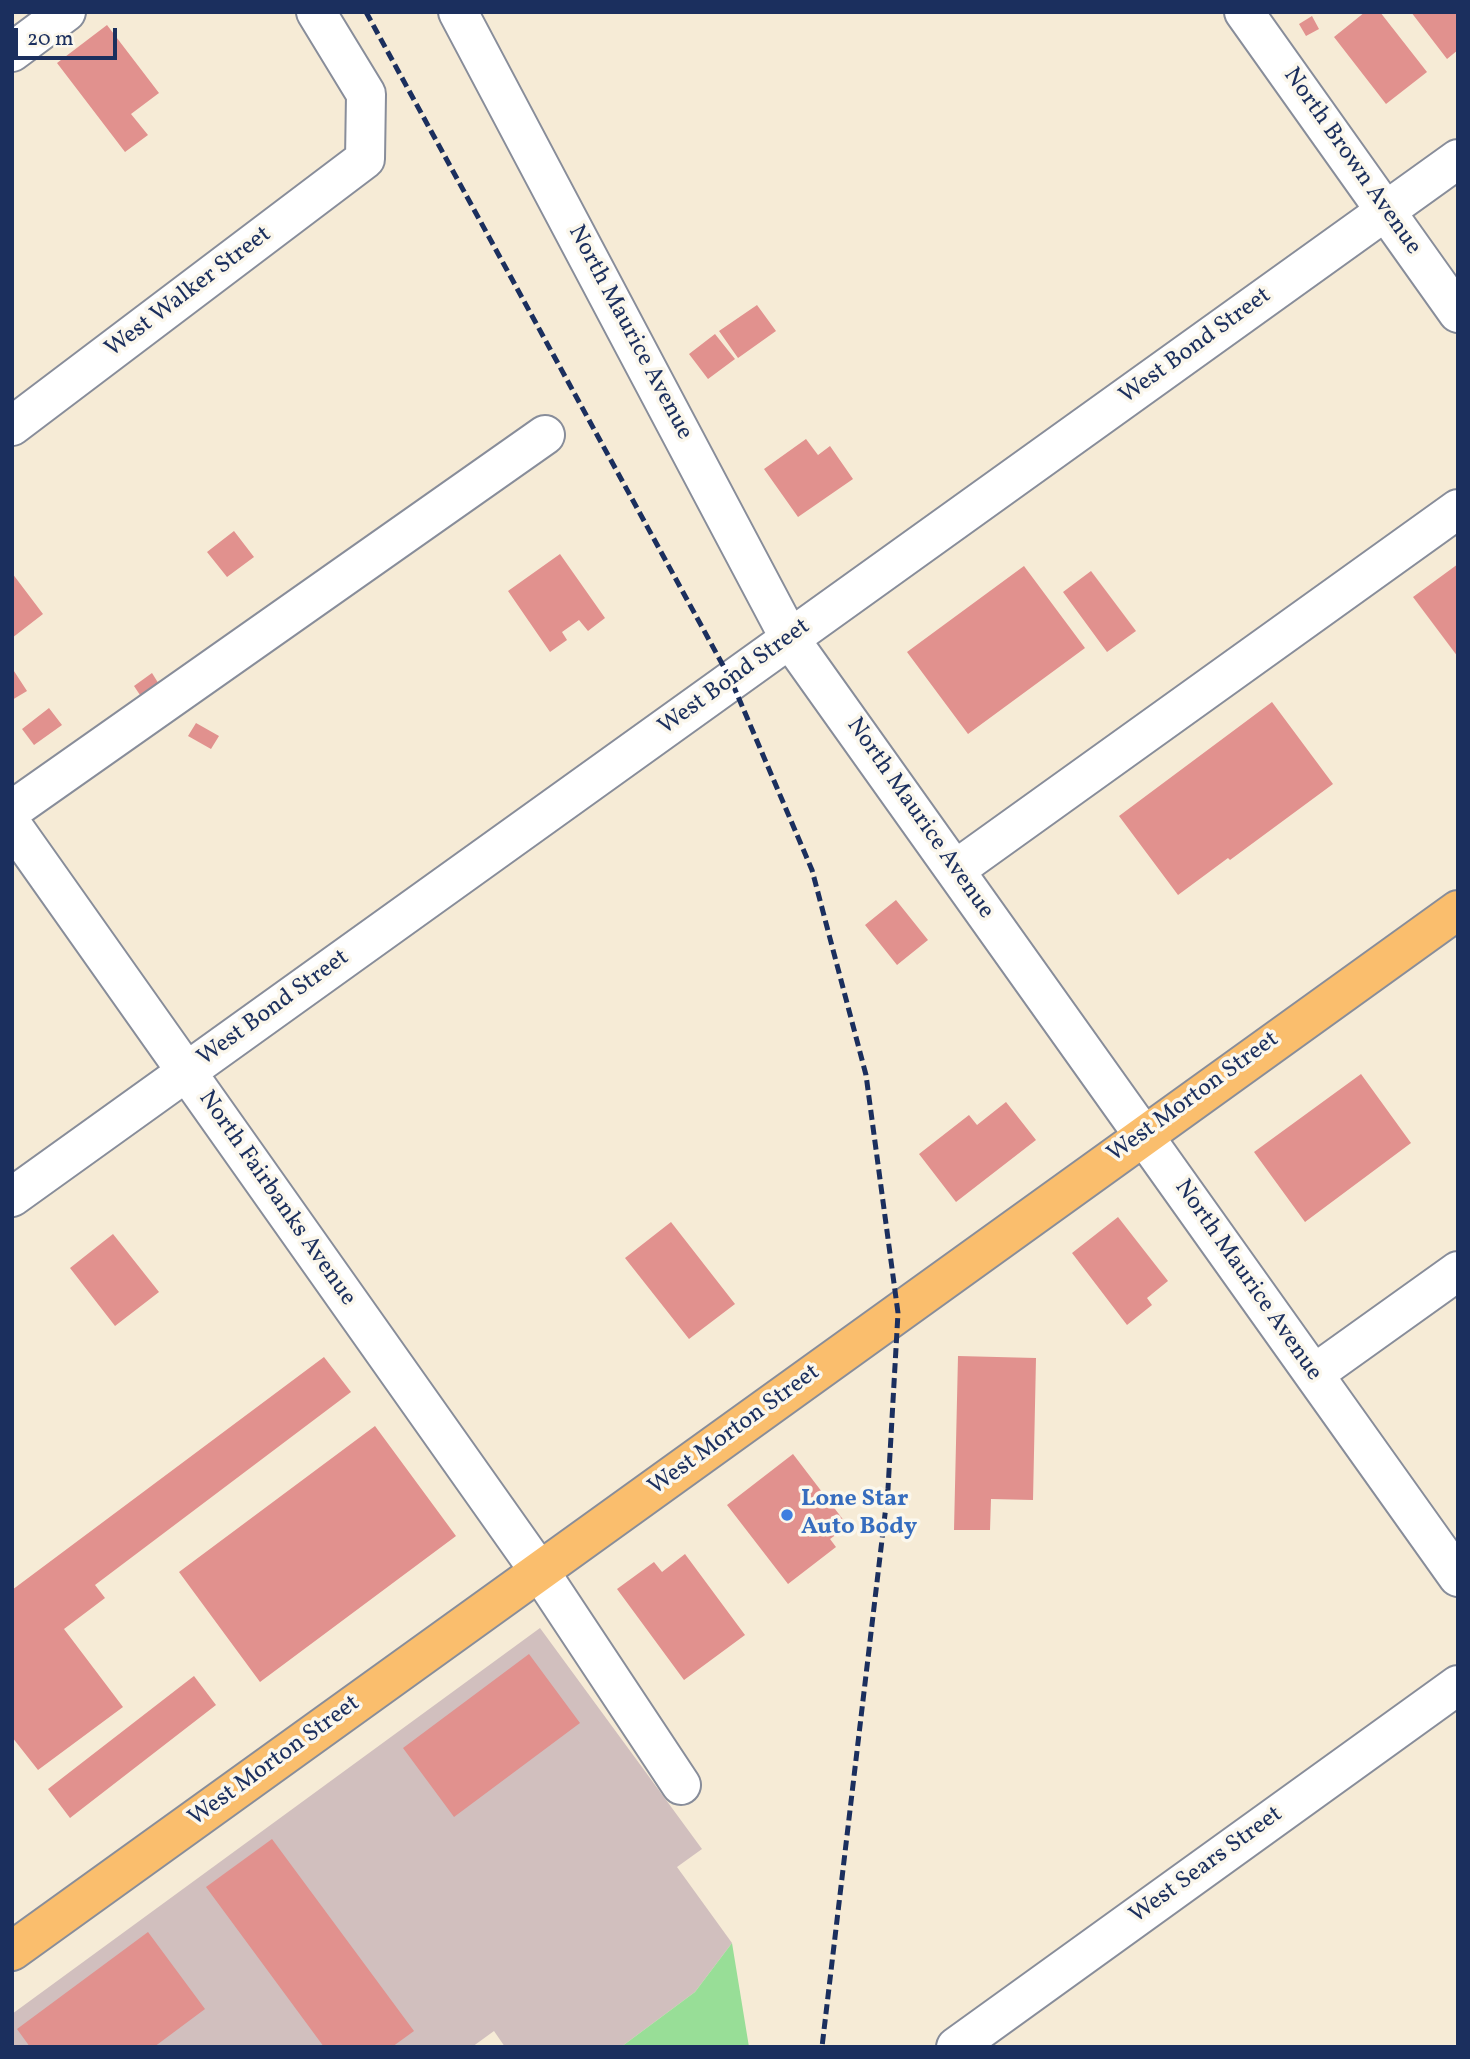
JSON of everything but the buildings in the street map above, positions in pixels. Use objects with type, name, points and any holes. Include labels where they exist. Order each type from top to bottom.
[{"type":"main road","name":"West Morton Street","points":[[12,1951],[1143,1134],[1458,910]]},
{"type":"street","points":[[12,52],[66,12]]},
{"type":"street","name":"West Walker Street","points":[[12,426],[365,159],[366,93],[317,12]]},
{"type":"street","name":"North Maurice Avenue","points":[[458,12],[790,639],[1458,1577]]},
{"type":"street","name":"North Brown Avenue","points":[[1244,12],[1458,313]]},
{"type":"street","name":"West Bond Street","points":[[12,1197],[1458,159]]},
{"type":"street","points":[[12,810],[545,435]]},
{"type":"street","points":[[955,870],[1458,509]]},
{"type":"street","name":"North Fairbanks Avenue","points":[[12,825],[540,1572],[681,1785]]},
{"type":"street","points":[[1314,1374],[1458,1271]]},
{"type":"street","name":"West Sears Street","points":[[956,2047],[1458,1685]]},
{"type":"shaded area","points":[[540,1628],[702,1849],[677,1867],[732,1943],[695,1992],[621,2047],[505,2047],[494,2031],[472,2047],[12,2047],[12,2014]]},
{"type":"green space","points":[[732,1943],[749,2047],[621,2047],[695,1992]]},
{"type":"railway","points":[[366,12],[731,680],[812,870],[866,1075],[898,1313],[888,1489],[822,2047]]},
{"type":"place","name":"Lone Star Auto Body","points":[[787,1515]]}]
